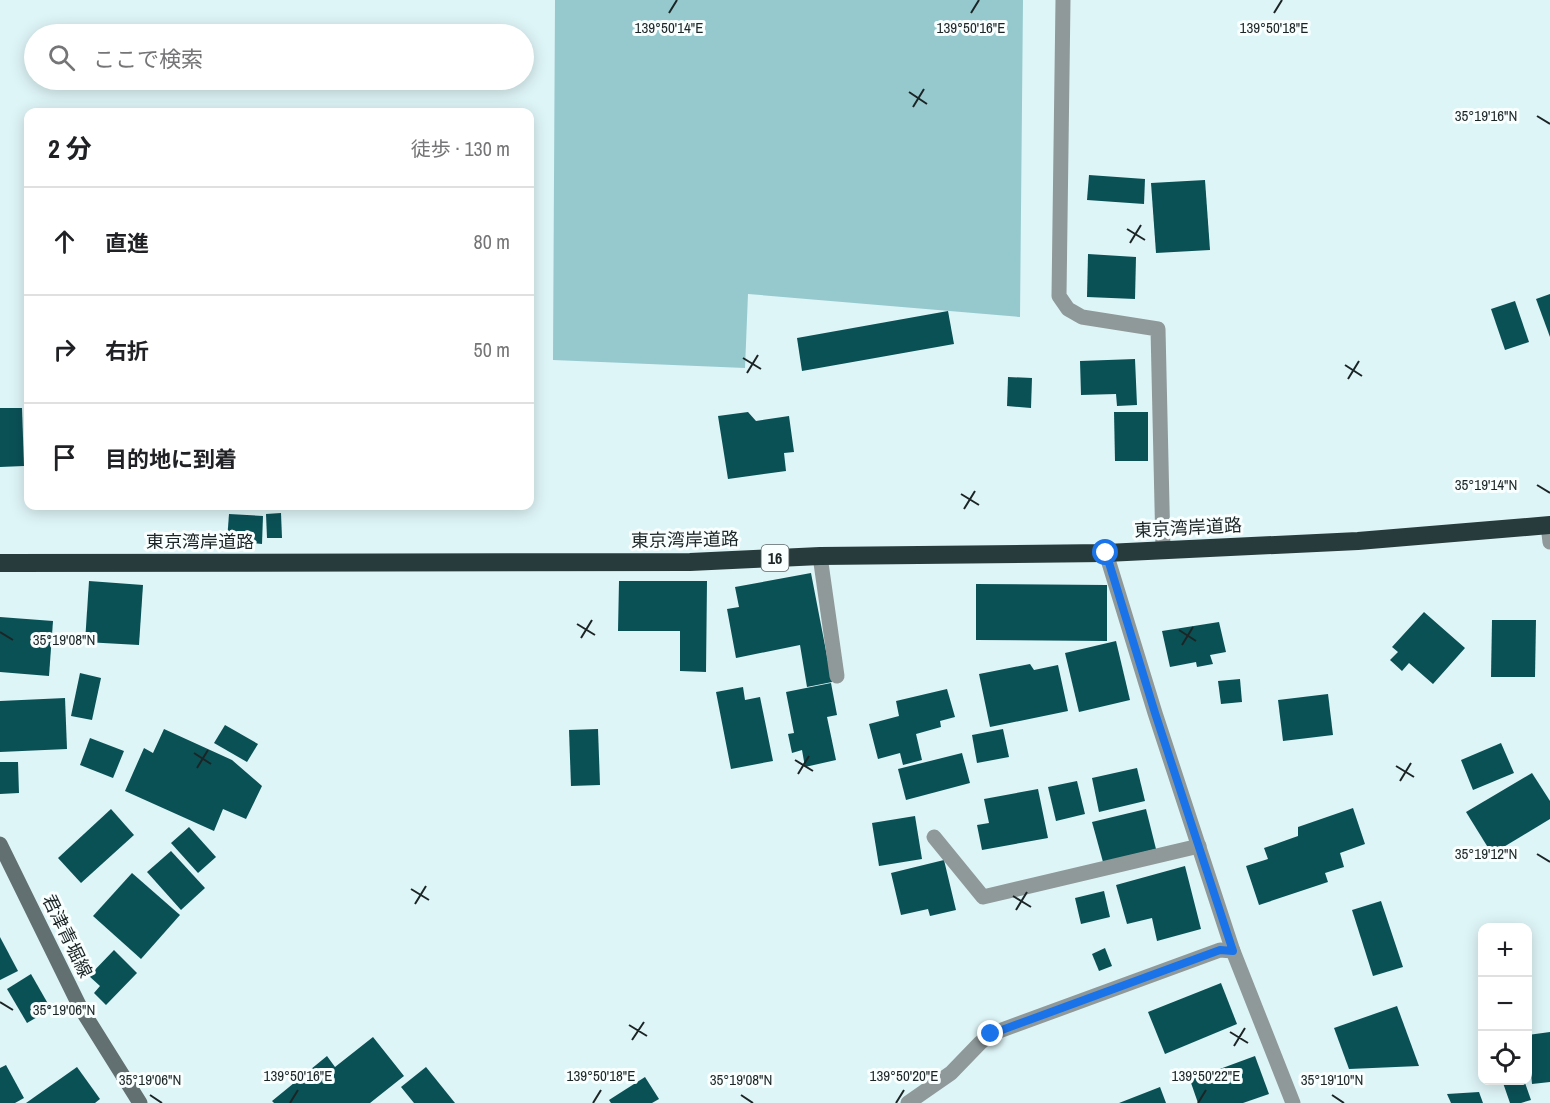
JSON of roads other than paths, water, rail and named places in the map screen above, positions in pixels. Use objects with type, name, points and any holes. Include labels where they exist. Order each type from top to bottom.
[{"type":"highway","name":"東京湾岸道路","points":[[0,563],[690,562],[820,556],[1106,553],[1549,531]]},
{"type":"main road","name":"君津青堀線","points":[[0,844],[80,1007],[140,1103]]},
{"type":"street","points":[[1063,0],[1059,296],[1068,309],[1082,317],[1158,329],[1163,549]]},
{"type":"street","points":[[1106,553],[1233,951],[1293,1103]]},
{"type":"street","points":[[820,556],[837,676]]},
{"type":"street","points":[[934,837],[983,897],[1199,846]]},
{"type":"street","points":[[908,1103],[951,1073],[991,1034],[1220,950],[1233,951]]}]
